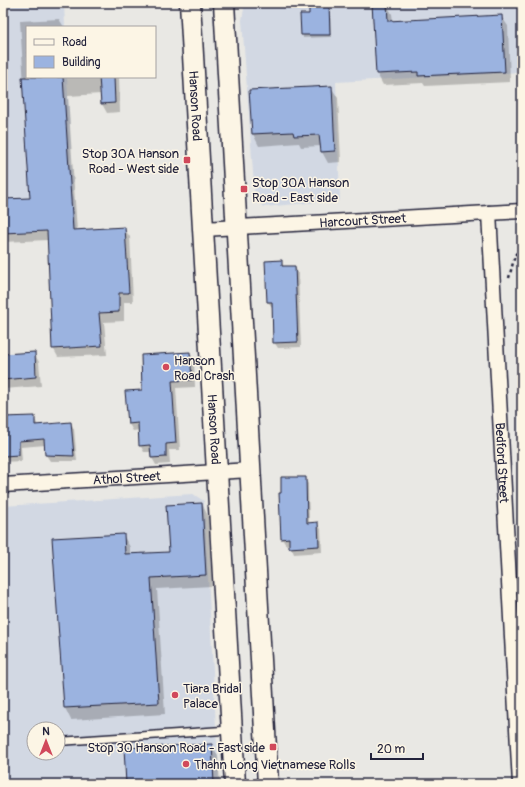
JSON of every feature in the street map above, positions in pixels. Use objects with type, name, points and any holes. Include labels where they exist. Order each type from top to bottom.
[{"type":"main road","points":[[184,3],[192,35]]},
{"type":"main road","name":"Hanson Road","points":[[190,3],[235,784]]},
{"type":"main road","points":[[224,3],[268,784]]},
{"type":"street","name":"Harcourt Street","points":[[203,229],[522,211]]},
{"type":"street","name":"Bedford Street","points":[[489,213],[520,784]]},
{"type":"street","name":"Athol Street","points":[[3,485],[250,470]]},
{"type":"lane","points":[[66,741],[232,729]]},
{"type":"path","points":[[509,279],[515,255],[522,247]]},
{"type":"shaded area","points":[[3,3],[64,3],[65,26],[26,26],[26,78],[67,78],[75,229],[3,233]]},
{"type":"shaded area","points":[[245,3],[522,3],[522,72],[336,82],[340,200],[264,207],[255,200],[242,20]]},
{"type":"shaded area","points":[[193,494],[204,501],[219,784],[3,784],[3,506]]},
{"type":"building","points":[[309,3],[329,3],[330,35],[301,35],[300,14],[309,14]]},
{"type":"building","points":[[372,3],[387,3],[388,21],[502,15],[505,72],[418,76],[418,72],[376,74]]},
{"type":"building","points":[[22,77],[63,78],[73,230],[125,227],[129,293],[119,293],[119,312],[99,313],[102,346],[52,349],[47,231],[3,233],[3,199],[30,198]]},
{"type":"building","points":[[99,78],[114,78],[115,103],[101,104]]},
{"type":"building","points":[[332,86],[335,151],[321,152],[319,135],[294,136],[293,132],[252,134],[249,90]]},
{"type":"building","points":[[282,260],[282,266],[295,266],[298,342],[273,343],[272,302],[267,302],[265,261]]},
{"type":"building","points":[[35,352],[36,377],[3,380],[3,354]]},
{"type":"building","points":[[190,352],[192,380],[172,381],[176,443],[166,444],[166,457],[151,458],[150,445],[139,446],[138,423],[128,424],[125,391],[142,390],[141,355]]},
{"type":"building","points":[[35,416],[35,425],[71,422],[74,456],[45,455],[44,439],[19,441],[19,455],[4,456],[3,417]]},
{"type":"building","points":[[281,477],[306,477],[307,523],[318,522],[319,546],[289,548],[289,538],[281,539],[279,493],[281,493]]},
{"type":"building","points":[[202,503],[206,575],[151,578],[159,703],[64,708],[52,538],[124,534],[125,554],[169,552],[166,505]]},
{"type":"building","points":[[212,744],[214,784],[126,784],[124,748]]},
{"type":"place","name":"Stop 30A Hanson Road - West side","points":[[187,160]]},
{"type":"place","name":"Stop 30A Hanson Road - East side","points":[[244,189]]},
{"type":"place","name":"Hanson Road Crash","points":[[166,367]]},
{"type":"place","name":"Tiara Bridal Palace","points":[[175,695]]},
{"type":"place","name":"Stop 30 Hanson Road - East side","points":[[273,747]]},
{"type":"place","name":"Thahn Long Vietnamese Rolls","points":[[186,764]]}]
